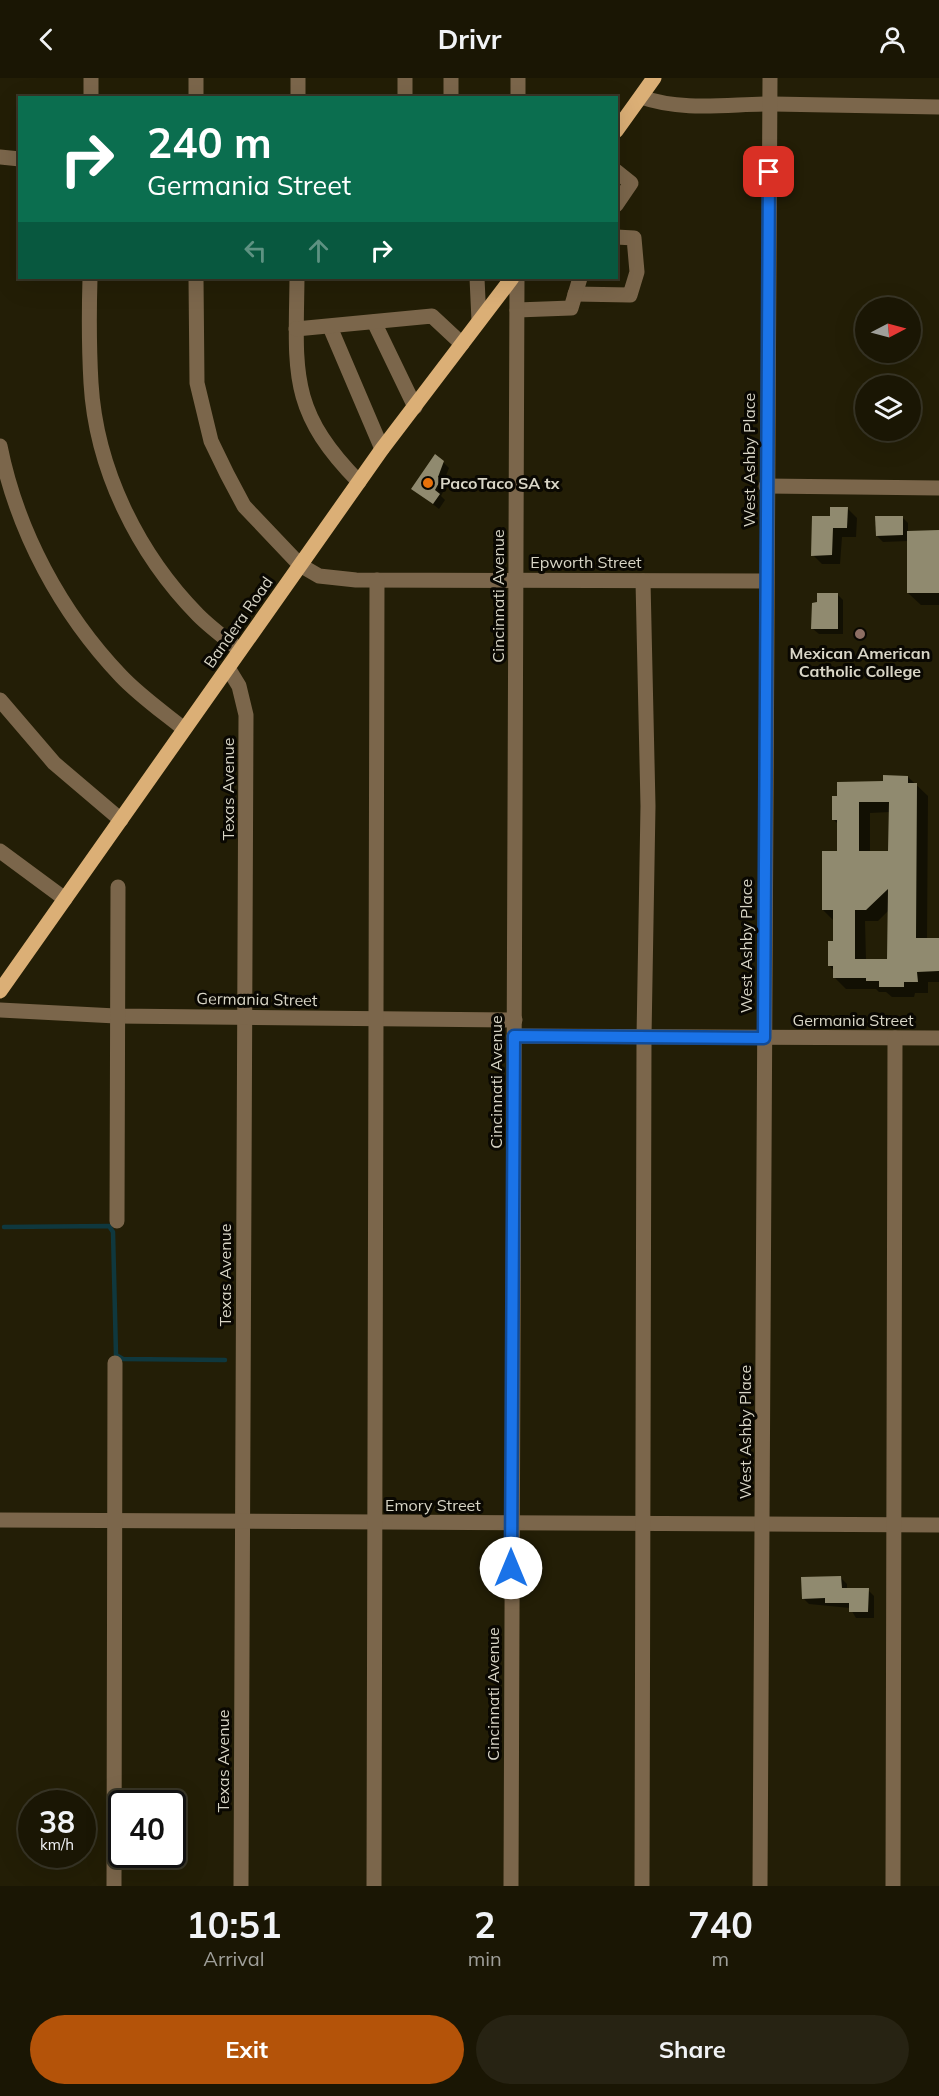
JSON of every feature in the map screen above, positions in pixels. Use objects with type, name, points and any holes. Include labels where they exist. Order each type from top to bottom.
[{"type":"main road","points":[[618,128],[654,78]]},
{"type":"main road","name":"Bandera Road","points":[[0,990],[382,449],[511,279]]},
{"type":"street","points":[[91,78],[91,96]]},
{"type":"street","points":[[196,78],[196,96]]},
{"type":"street","points":[[298,78],[298,96]]},
{"type":"street","points":[[405,78],[405,96]]},
{"type":"street","points":[[451,78],[451,96]]},
{"type":"street","points":[[518,78],[518,96]]},
{"type":"street","name":"West Ashby Place","points":[[760,1886],[770,78]]},
{"type":"street","points":[[640,97],[665,105],[686,107],[770,104],[939,107]]},
{"type":"street","points":[[0,157],[18,159]]},
{"type":"street","points":[[618,172],[632,183],[618,202]]},
{"type":"street","points":[[575,294],[630,295],[637,272],[634,238],[618,237]]},
{"type":"street","points":[[90,279],[91,384],[100,438],[117,490],[146,550],[171,584],[199,616],[240,650]]},
{"type":"street","points":[[196,279],[197,383],[211,441],[244,506],[300,565]]},
{"type":"street","points":[[297,279],[297,367],[302,400],[308,416],[334,457],[359,482]]},
{"type":"street","points":[[477,279],[479,321]]},
{"type":"street","name":"Cincinnati Avenue","points":[[511,1886],[517,279]]},
{"type":"street","points":[[517,310],[571,308],[580,279]]},
{"type":"street","points":[[296,329],[432,316],[462,344]]},
{"type":"street","points":[[374,322],[415,407]]},
{"type":"street","points":[[330,327],[382,449]]},
{"type":"street","points":[[0,446],[20,516],[39,560],[58,594],[92,642],[121,677],[184,729]]},
{"type":"street","points":[[766,486],[939,488]]},
{"type":"street","name":"Epworth Street","points":[[300,565],[319,576],[377,580],[766,581]]},
{"type":"street","points":[[374,1886],[377,580]]},
{"type":"street","points":[[642,1886],[644,1037],[648,806],[643,580]]},
{"type":"street","name":"Texas Avenue","points":[[228,668],[239,686],[246,715],[241,1886]]},
{"type":"street","points":[[0,700],[54,763],[121,820]]},
{"type":"street","points":[[0,851],[65,899]]},
{"type":"street","points":[[117,1221],[118,887]]},
{"type":"street","name":"Germania Street","points":[[0,1010],[116,1016],[515,1020]]},
{"type":"street","name":"Germania Street","points":[[514,1036],[939,1038]]},
{"type":"street","points":[[893,1886],[895,1038]]},
{"type":"street","points":[[114,1886],[115,1363]]},
{"type":"street","name":"Emory Street","points":[[0,1520],[939,1525]]},
{"type":"building","points":[[435,454],[444,461],[438,477],[441,479],[435,490],[440,494],[433,504],[411,489]]},
{"type":"building","points":[[830,507],[848,507],[847,528],[833,528],[832,555],[811,556],[812,516],[830,516]]},
{"type":"building","points":[[875,516],[903,516],[903,535],[876,536]]},
{"type":"building","points":[[939,530],[939,593],[907,593],[907,531]]},
{"type":"building","points":[[817,593],[838,593],[838,629],[811,629],[812,603],[817,602]]},
{"type":"building","points":[[883,775],[908,776],[908,783],[917,783],[916,938],[939,938],[939,971],[917,972],[918,982],[904,982],[904,987],[879,987],[879,981],[866,981],[866,978],[833,978],[833,966],[828,966],[828,941],[833,941],[833,910],[822,910],[822,851],[837,851],[837,820],[832,820],[832,796],[837,796],[837,782],[883,781]],"holes":[[[859,802],[889,802],[888,851],[859,851]],[[888,889],[887,959],[855,959],[855,910],[866,910]]]},
{"type":"building","points":[[841,1576],[842,1588],[869,1588],[868,1612],[849,1612],[849,1603],[825,1603],[825,1598],[802,1599],[801,1577]]},
{"type":"waterway","points":[[4,1227],[109,1226],[113,1232],[116,1355],[123,1359],[225,1360]]},
{"type":"place","name":"PacoTaco SA tx","points":[[428,483]]},
{"type":"place","name":"Mexican American Catholic College","points":[[860,634]]},
{"type":"route","points":[[511,1568],[514,1036],[764,1038],[769,172]]}]
